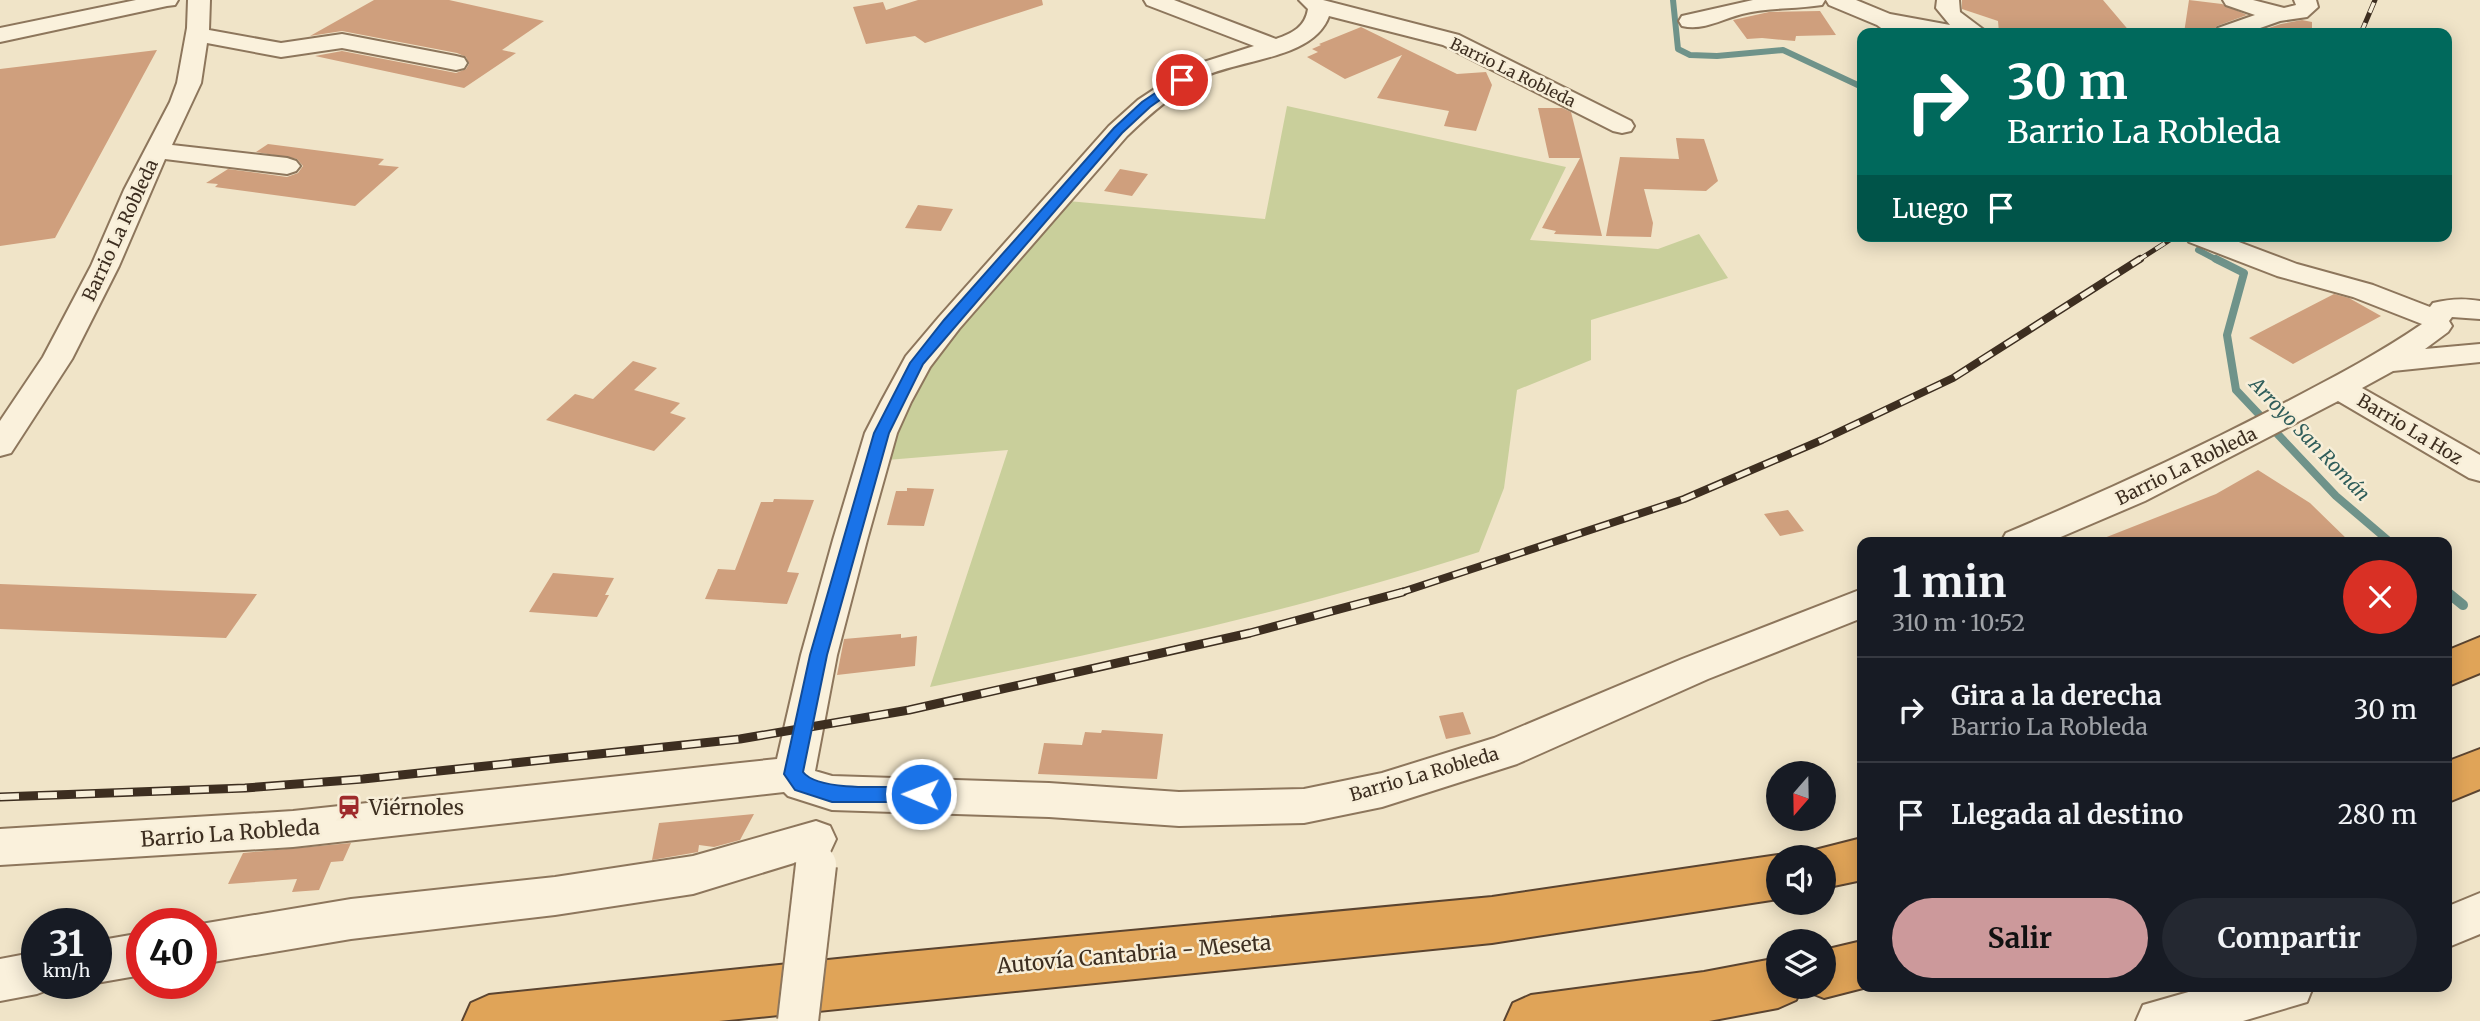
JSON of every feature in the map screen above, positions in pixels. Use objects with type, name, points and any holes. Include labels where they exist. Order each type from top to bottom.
[{"type":"highway","points":[[2452,667],[2480,654]]},
{"type":"highway","points":[[2452,781],[2480,768]]},
{"type":"highway","points":[[1836,864],[1857,860]]},
{"type":"highway","name":"Autovía Cantabria - Meseta","points":[[489,1021],[873,979],[1480,922],[1766,879]]},
{"type":"highway","points":[[1836,971],[1857,966]]},
{"type":"highway","points":[[1531,1021],[1690,999],[1766,985]]},
{"type":"street","points":[[0,35],[167,0]]},
{"type":"street","name":"Barrio La Robleda","points":[[0,445],[57,359],[106,266],[121,225],[189,83],[199,0]]},
{"type":"street","points":[[1155,0],[1278,47]]},
{"type":"street","points":[[1690,21],[1712,18],[1738,8],[1814,0]]},
{"type":"street","points":[[1838,0],[1893,27]]},
{"type":"street","points":[[1948,0],[1947,8],[1952,16],[1970,28]]},
{"type":"street","points":[[2234,0],[2280,14],[2294,14],[2304,10],[2307,7],[2305,0]]},
{"type":"street","name":"Barrio La Robleda","points":[[793,774],[819,655],[881,433],[917,363],[1118,131],[1146,105],[1196,72],[1278,47],[1311,30],[1319,18],[1315,3]]},
{"type":"street","name":"Barrio La Robleda","points":[[1315,3],[1469,47],[1622,126]]},
{"type":"street","points":[[2240,28],[2280,14]]},
{"type":"street","points":[[197,34],[281,50],[342,41],[456,63]]},
{"type":"street","points":[[157,150],[287,166]]},
{"type":"street","points":[[2210,242],[2287,270],[2460,313],[2454,340],[2480,353]]},
{"type":"street","name":"Barrio La Robleda","points":[[2029,537],[2167,477],[2339,388],[2387,362],[2460,313]]},
{"type":"street","name":"Barrio La Robleda","points":[[2387,362],[2480,353]]},
{"type":"street","name":"Barrio La Hoz","points":[[2339,388],[2480,470]]},
{"type":"street","name":"Barrio La Robleda","points":[[793,774],[802,785],[832,793],[1036,799],[1179,809],[1304,806],[1382,790],[1503,752],[1695,669],[1857,605]]},
{"type":"street","name":"Barrio La Robleda","points":[[0,847],[293,829],[793,774]]},
{"type":"street","points":[[798,1021],[816,852],[823,808],[832,793]]},
{"type":"street","points":[[217,941],[351,919],[555,896],[693,875],[816,852]]},
{"type":"street","points":[[2452,925],[2480,913]]},
{"type":"street","points":[[0,980],[21,976]]},
{"type":"street","points":[[2159,1021],[2272,992]]},
{"type":"green space","points":[[1287,106],[1566,167],[1530,240],[1658,249],[1699,234],[1728,278],[1591,320],[1591,360],[1517,390],[1504,488],[1479,552],[1343,592],[1206,627],[930,687],[1008,450],[887,460],[917,363],[1046,199],[1265,219]]},
{"type":"building","points":[[374,0],[449,0],[544,21],[502,50],[516,53],[464,88],[315,56],[342,51],[456,73],[466,69],[469,64],[466,57],[457,53],[342,31],[310,36]]},
{"type":"building","points":[[918,0],[1042,0],[1043,5],[925,43],[915,36],[866,44],[853,7],[883,2],[886,10]]},
{"type":"building","points":[[1962,0],[2103,0],[2127,28],[1999,28],[1998,21],[1962,9]]},
{"type":"building","points":[[2189,0],[2222,4],[2247,15],[2216,28],[2185,28]]},
{"type":"building","points":[[1820,11],[1836,35],[1796,36],[1795,41],[1747,39],[1733,20],[1769,12]]},
{"type":"building","points":[[2302,20],[2312,22],[2312,28],[2269,28]]},
{"type":"building","points":[[1361,27],[1457,74],[1486,72],[1492,85],[1476,131],[1444,126],[1449,111],[1377,98],[1402,55],[1345,79],[1307,57],[1318,52],[1312,49],[1321,45],[1319,44]]},
{"type":"building","points":[[157,50],[55,238],[0,246],[0,69]]},
{"type":"building","points":[[1538,108],[1562,108],[1571,112],[1602,236],[1554,234],[1556,231],[1542,228],[1580,158],[1549,158]]},
{"type":"building","points":[[1676,138],[1704,139],[1718,181],[1706,191],[1644,189],[1653,223],[1651,237],[1606,236],[1620,157],[1679,159]]},
{"type":"building","points":[[268,144],[384,159],[378,165],[399,167],[355,206],[215,187],[218,184],[206,183],[228,169],[287,177],[298,173],[303,166],[297,159],[256,152]]},
{"type":"building","points":[[1120,169],[1148,174],[1132,196],[1104,191]]},
{"type":"building","points":[[918,205],[953,209],[941,231],[905,228]]},
{"type":"building","points":[[2334,294],[2349,298],[2381,316],[2293,364],[2249,338]]},
{"type":"building","points":[[633,361],[657,368],[634,390],[680,403],[670,413],[686,418],[654,451],[546,420],[575,394],[593,399]]},
{"type":"building","points":[[2258,470],[2310,503],[2345,537],[2107,537],[2216,494]]},
{"type":"building","points":[[907,488],[934,489],[924,526],[887,525],[896,491],[907,491]]},
{"type":"building","points":[[774,499],[814,500],[787,572],[799,573],[787,604],[705,599],[718,569],[735,570],[761,502],[773,502]]},
{"type":"building","points":[[1788,510],[1804,531],[1780,536],[1764,514]]},
{"type":"building","points":[[553,573],[614,578],[605,595],[609,595],[597,617],[529,612]]},
{"type":"building","points":[[0,584],[257,594],[226,638],[0,629]]},
{"type":"building","points":[[901,634],[901,638],[917,636],[915,666],[837,675],[844,639]]},
{"type":"building","points":[[1463,712],[1471,734],[1446,739],[1439,716]]},
{"type":"building","points":[[1102,730],[1163,734],[1157,779],[1038,774],[1044,743],[1082,745],[1085,732],[1101,733]]},
{"type":"building","points":[[754,814],[740,840],[714,847],[699,845],[698,852],[652,860],[659,823]]},
{"type":"building","points":[[351,843],[343,861],[331,862],[319,890],[292,892],[297,879],[228,884],[243,853]]},
{"type":"waterway","name":"Arroyo San Román","points":[[1673,0],[1678,49],[1690,55],[1717,56],[1783,50],[1857,85]]},
{"type":"waterway","name":"Arroyo San Román","points":[[2198,250],[2219,261]]},
{"type":"waterway","name":"Arroyo San Román","points":[[2216,259],[2244,273],[2227,335],[2236,390],[2336,496],[2384,537]]},
{"type":"waterway","name":"Arroyo San Román","points":[[2452,596],[2463,605]]},
{"type":"railway","points":[[2363,28],[2375,0]]},
{"type":"railway","points":[[2137,261],[2167,242]]},
{"type":"railway","points":[[1398,593],[1684,499],[1822,440],[1953,378],[2140,259]]},
{"type":"railway","points":[[1398,593],[1403,592]]},
{"type":"railway","points":[[0,797],[245,788],[363,779],[740,739],[909,710],[1250,633],[1398,593]]},
{"type":"place","name":"Viérnoles","points":[[349,807]]},
{"type":"route","points":[[921,794],[832,793],[802,785],[793,774],[819,655],[881,433],[917,363],[949,323],[1118,131],[1146,105],[1182,80]]}]
